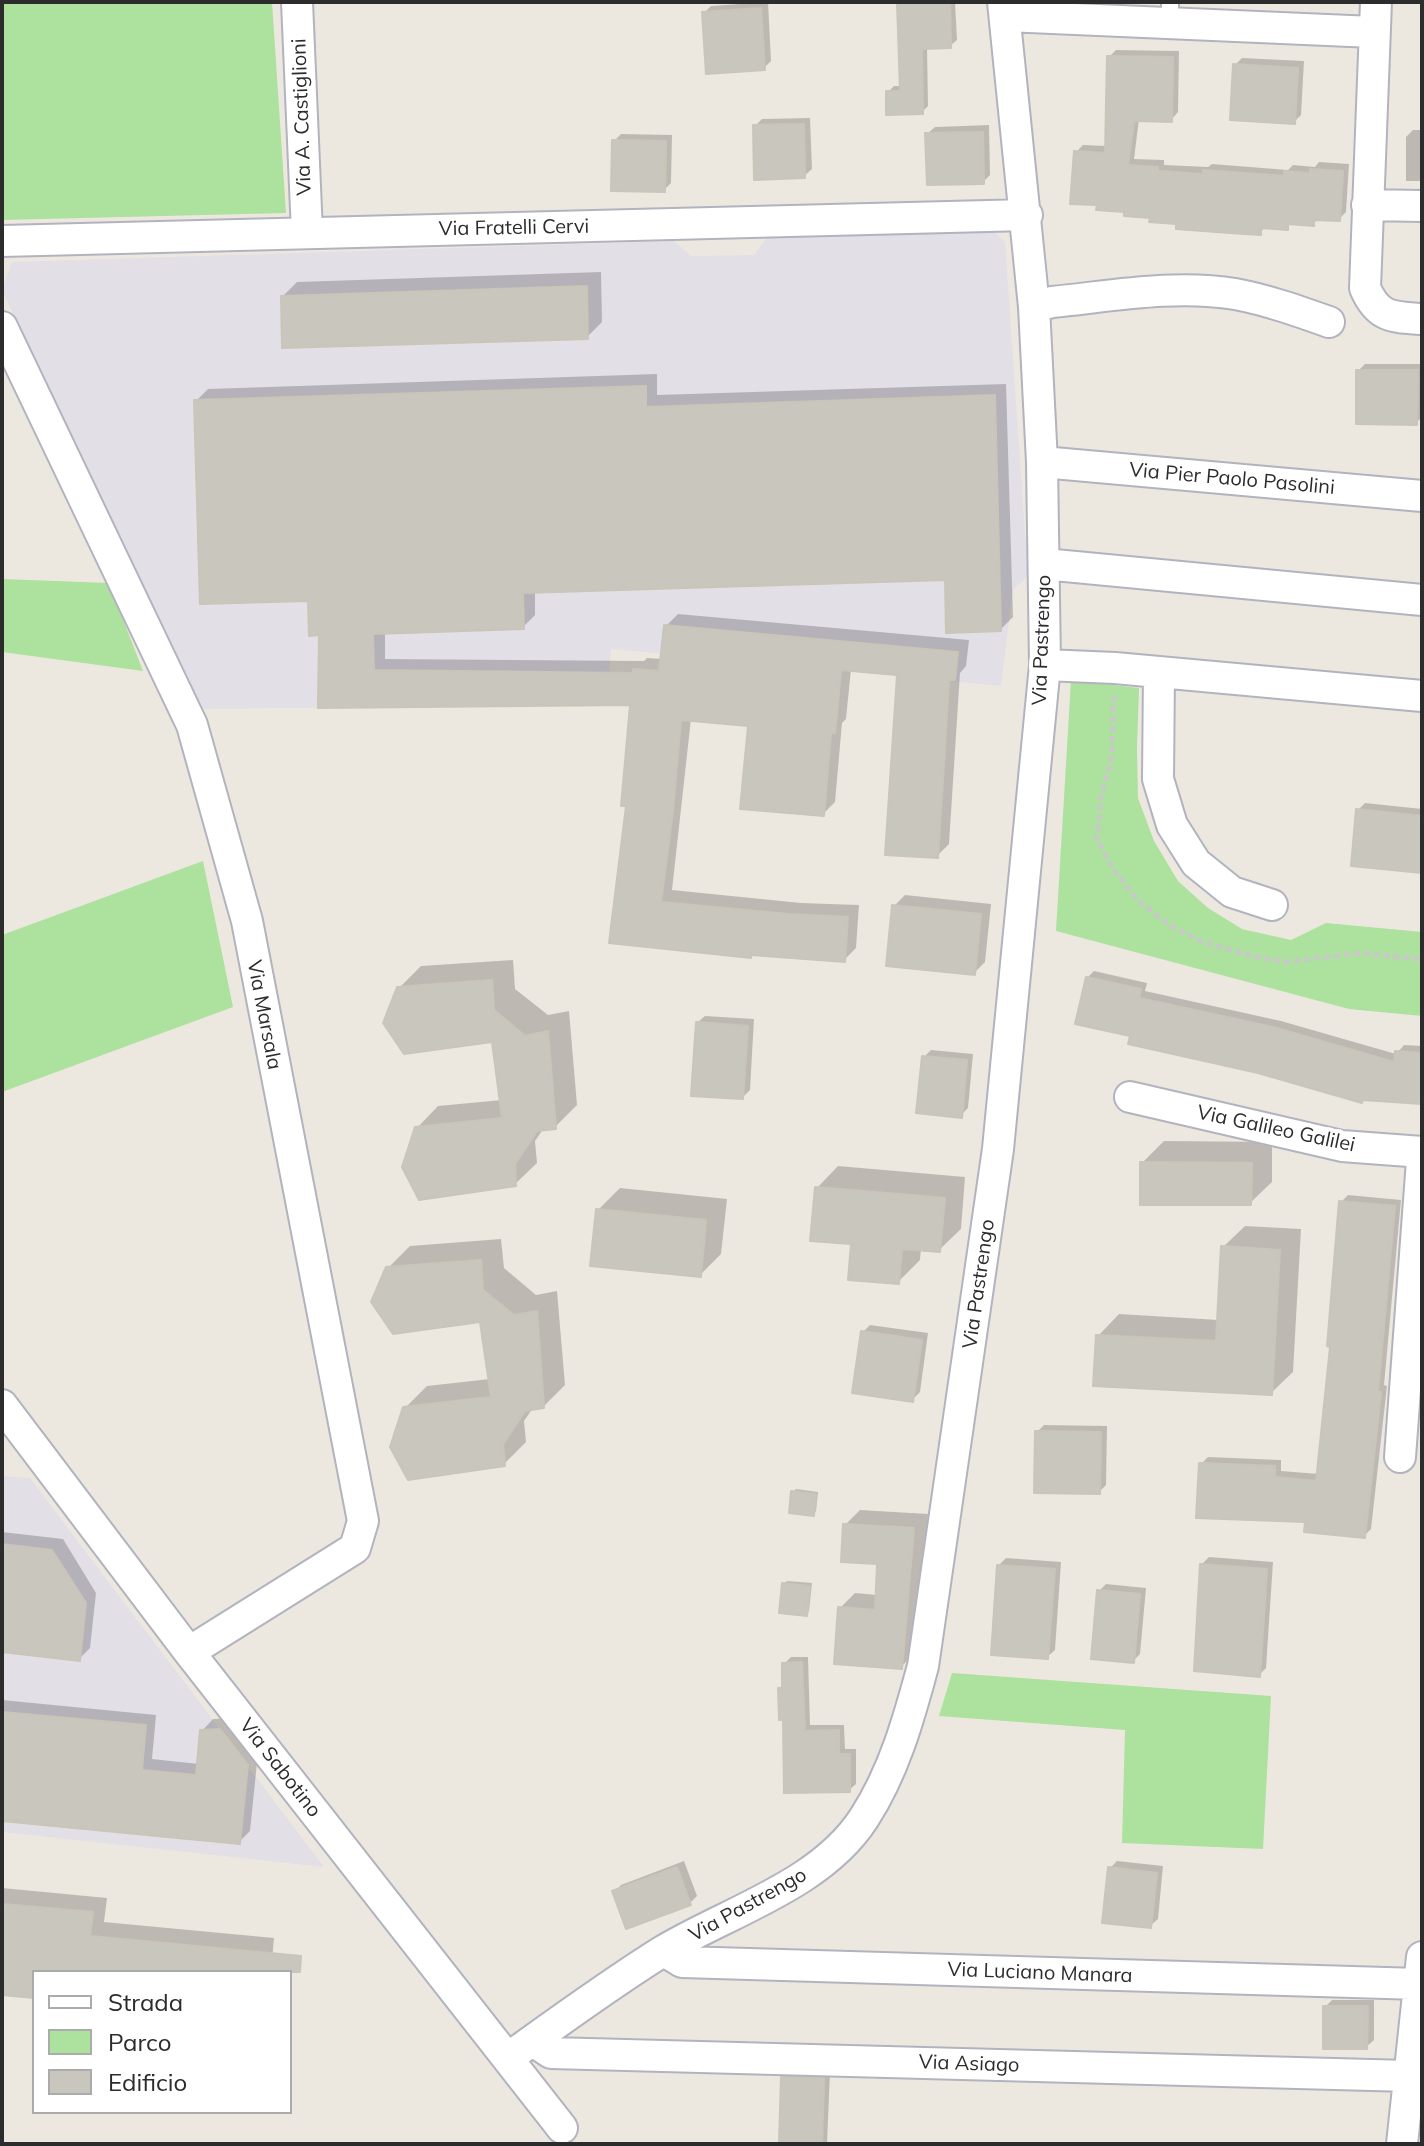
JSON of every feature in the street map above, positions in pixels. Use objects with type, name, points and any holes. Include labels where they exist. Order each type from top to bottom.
[{"type":"street","name":"Via A. Castiglioni","points":[[297,2],[307,233]]},
{"type":"street","points":[[1376,2],[1365,288],[1372,304],[1385,315],[1422,319]]},
{"type":"street","points":[[1004,9],[1170,13],[1373,32]]},
{"type":"street","name":"Via Pastrengo","points":[[508,2058],[664,1951],[794,1883],[832,1854],[864,1820],[890,1767],[909,1721],[923,1666],[998,1149],[1045,665],[1042,462],[1034,307],[1004,9]]},
{"type":"street","points":[[1367,205],[1422,206]]},
{"type":"street","name":"Via Fratelli Cervi","points":[[2,241],[1027,215]]},
{"type":"street","points":[[1034,307],[1052,302],[1188,290],[1235,294],[1281,305],[1329,322]]},
{"type":"street","name":"Via Marsala","points":[[2,327],[192,725],[247,921],[363,1521],[355,1548],[189,1652]]},
{"type":"street","name":"Via Pier Paolo Pasolini","points":[[1042,462],[1422,496]]},
{"type":"street","points":[[1044,564],[1422,600]]},
{"type":"street","points":[[1045,665],[1422,696]]},
{"type":"street","points":[[1159,672],[1158,779],[1172,825],[1196,863],[1232,892],[1272,905]]},
{"type":"street","name":"Via Galileo Galilei","points":[[1130,1097],[1342,1146],[1422,1152]]},
{"type":"street","points":[[1400,1457],[1422,1160]]},
{"type":"street","name":"Via Sabotino","points":[[2,1405],[189,1652],[568,2139]]},
{"type":"street","name":"Via Luciano Manara","points":[[664,1951],[682,1962],[1420,1970]]},
{"type":"street","points":[[1402,2144],[1420,1970]]},
{"type":"street","name":"Via Asiago","points":[[533,2041],[551,2053],[1409,2076]]},
{"type":"shaded area","points":[[989,226],[1005,242],[1028,576],[1013,590],[1001,686],[611,649],[607,705],[195,709],[2,290],[12,262],[674,241],[691,256],[754,255],[771,232]]},
{"type":"shaded area","points":[[2,1476],[30,1478],[324,1867],[2,1832]]},
{"type":"green space","points":[[2,2],[272,2],[286,213],[2,220]]},
{"type":"green space","points":[[2,579],[109,583],[143,671],[2,652]]},
{"type":"green space","points":[[1071,680],[1139,688],[1138,798],[1154,841],[1178,881],[1208,908],[1242,929],[1291,940],[1326,923],[1422,932],[1422,1016],[1349,1009],[1056,931]]},
{"type":"green space","points":[[203,861],[233,1007],[2,1092],[2,935]]},
{"type":"green space","points":[[952,1673],[1271,1696],[1263,1849],[1122,1843],[1125,1730],[939,1716]]},
{"type":"building","points":[[897,2],[950,2],[951,48],[922,49],[923,114],[886,115],[886,91],[900,91]]},
{"type":"building","points":[[761,8],[765,70],[706,74],[702,12]]},
{"type":"building","points":[[1107,56],[1173,57],[1172,122],[1134,121],[1128,165],[1203,174],[1203,170],[1284,176],[1284,171],[1343,171],[1340,221],[1314,220],[1314,226],[1288,224],[1288,230],[1261,228],[1261,235],[1176,229],[1176,224],[1149,222],[1150,218],[1124,216],[1124,212],[1096,210],[1097,205],[1070,204],[1074,151],[1105,153]]},
{"type":"building","points":[[1233,64],[1298,68],[1295,124],[1230,120]]},
{"type":"building","points":[[804,124],[805,178],[754,180],[753,125]]},
{"type":"building","points":[[983,132],[984,184],[927,185],[925,133]]},
{"type":"building","points":[[612,140],[666,141],[665,192],[611,191]]},
{"type":"building","points":[[587,286],[588,339],[282,348],[281,296]]},
{"type":"building","points":[[1356,370],[1418,370],[1417,425],[1356,424]]},
{"type":"building","points":[[646,386],[646,407],[995,395],[1001,631],[946,633],[945,580],[523,593],[524,629],[373,634],[374,670],[659,671],[664,625],[958,652],[955,680],[949,680],[938,858],[885,855],[897,675],[841,670],[835,733],[831,733],[824,816],[740,809],[748,726],[681,720],[661,902],[848,917],[845,962],[751,955],[751,958],[609,943],[626,806],[621,806],[630,705],[318,708],[319,635],[309,636],[308,601],[200,604],[194,400]]},
{"type":"building","points":[[1356,809],[1422,816],[1422,873],[1351,866]]},
{"type":"building","points":[[892,905],[981,914],[975,975],[886,966]]},
{"type":"building","points":[[1086,977],[1141,989],[1139,998],[1273,1027],[1394,1062],[1395,1051],[1422,1053],[1422,1104],[1363,1100],[1362,1103],[1258,1073],[1128,1044],[1130,1036],[1075,1024]]},
{"type":"building","points":[[492,980],[494,1010],[525,1036],[548,1031],[556,1129],[537,1131],[515,1164],[516,1186],[419,1200],[402,1167],[415,1127],[502,1118],[492,1042],[404,1054],[383,1023],[397,987]]},
{"type":"building","points":[[696,1022],[748,1026],[743,1099],[691,1096]]},
{"type":"building","points":[[922,1056],[967,1060],[962,1118],[916,1113]]},
{"type":"building","points":[[1140,1162],[1252,1163],[1251,1205],[1140,1205]]},
{"type":"building","points":[[815,1187],[945,1198],[940,1252],[902,1249],[899,1284],[848,1280],[851,1244],[810,1241]]},
{"type":"building","points":[[1339,1201],[1395,1206],[1378,1392],[1381,1392],[1365,1538],[1304,1532],[1305,1522],[1196,1518],[1199,1463],[1275,1466],[1275,1477],[1316,1481],[1330,1347],[1327,1346]]},
{"type":"building","points":[[596,1209],[706,1220],[701,1277],[590,1266]]},
{"type":"building","points":[[1221,1246],[1280,1250],[1272,1395],[1093,1386],[1096,1335],[1216,1341]]},
{"type":"building","points":[[481,1260],[483,1290],[514,1315],[537,1311],[544,1408],[525,1411],[503,1444],[505,1466],[408,1480],[390,1447],[403,1407],[491,1397],[480,1322],[393,1334],[371,1302],[386,1267]]},
{"type":"building","points":[[861,1331],[922,1340],[913,1402],[852,1393]]},
{"type":"building","points":[[1035,1431],[1101,1432],[1100,1494],[1034,1493]]},
{"type":"building","points":[[791,1491],[816,1494],[814,1516],[789,1513]]},
{"type":"building","points":[[843,1524],[914,1528],[902,1669],[834,1664],[838,1607],[875,1610],[877,1564],[841,1562]]},
{"type":"building","points":[[2,1544],[52,1550],[86,1603],[80,1661],[2,1652]]},
{"type":"building","points":[[1200,1564],[1267,1569],[1260,1677],[1194,1671]]},
{"type":"building","points":[[997,1565],[1055,1569],[1048,1659],[991,1655]]},
{"type":"building","points":[[782,1583],[810,1586],[807,1616],[779,1613]]},
{"type":"building","points":[[1097,1590],[1140,1594],[1134,1663],[1091,1659]]},
{"type":"building","points":[[802,1662],[805,1731],[839,1730],[839,1754],[850,1754],[850,1792],[784,1793],[783,1720],[779,1720],[778,1688],[782,1688],[782,1663]]},
{"type":"building","points":[[2,1712],[146,1725],[142,1770],[196,1775],[200,1730],[220,1729],[248,1765],[240,1844],[2,1821]]},
{"type":"building","points":[[677,1867],[691,1905],[626,1929],[612,1891]]},
{"type":"building","points":[[1108,1867],[1157,1873],[1151,1928],[1102,1923]]},
{"type":"building","points":[[2,1904],[93,1912],[90,1936],[301,1956],[300,1972],[32,1970],[32,1998],[2,1995]]},
{"type":"building","points":[[1323,2006],[1368,2006],[1367,2049],[1323,2049]]},
{"type":"building","points":[[781,2077],[824,2078],[822,2144],[779,2144]]}]
